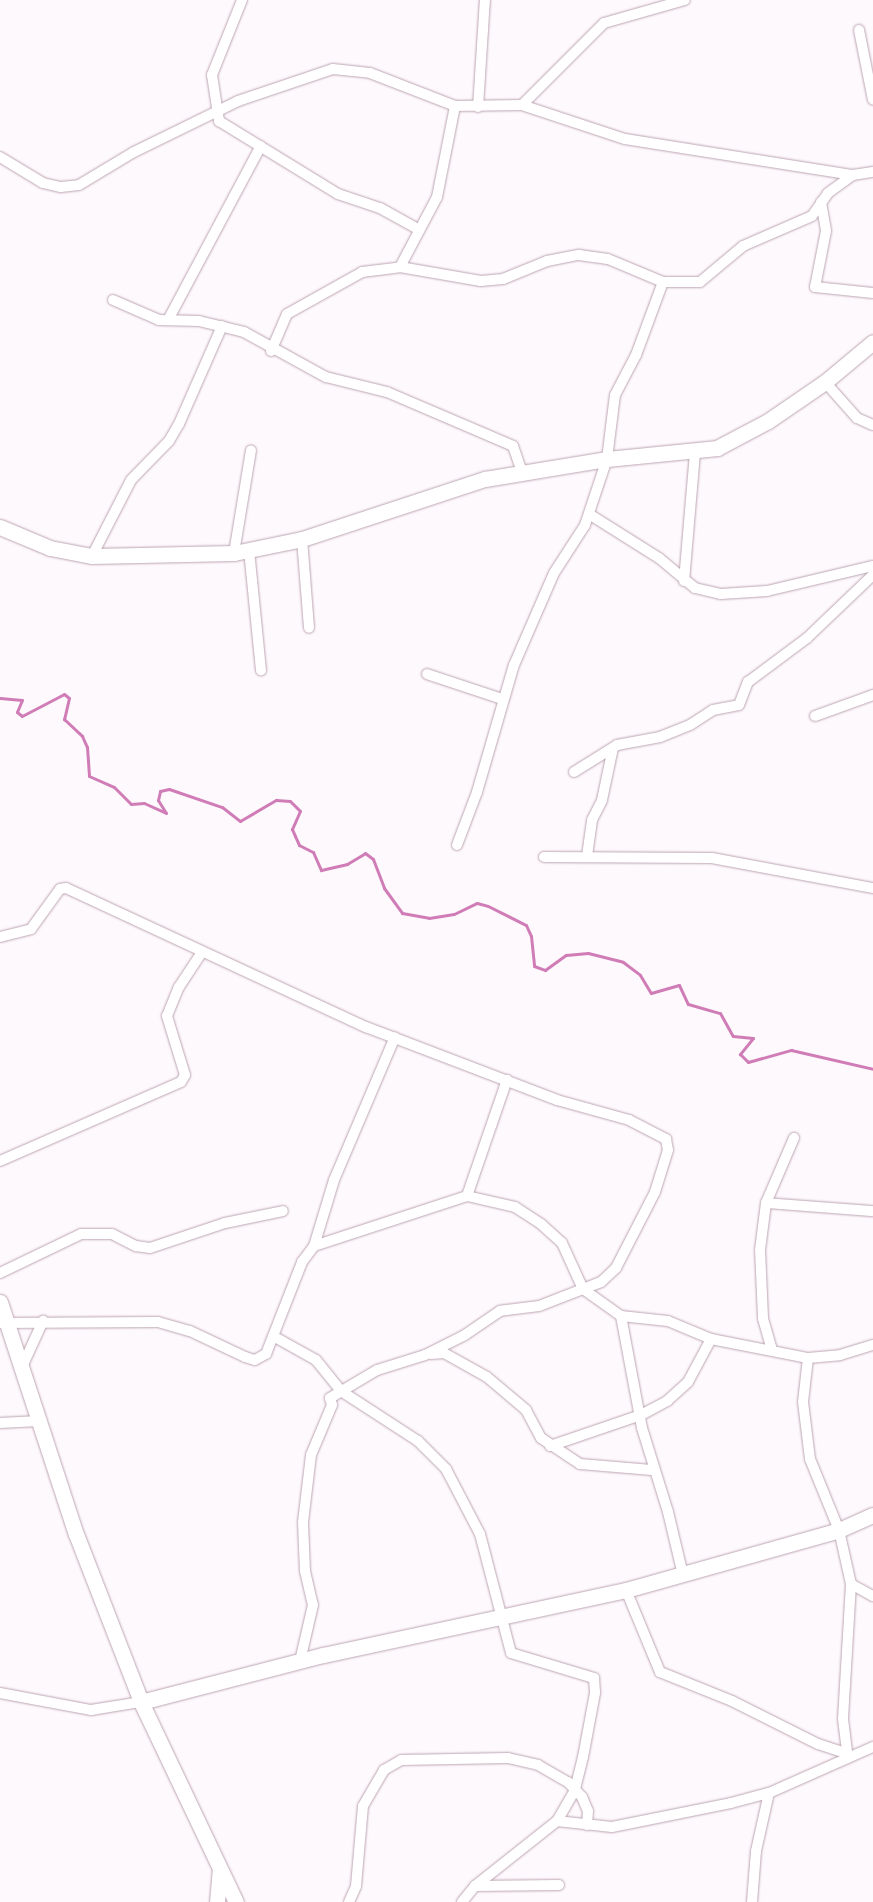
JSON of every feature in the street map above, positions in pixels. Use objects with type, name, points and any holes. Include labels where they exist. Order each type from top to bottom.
[{"type":"street","points":[[242,0],[212,75],[217,111],[222,124],[338,194],[380,208],[418,229]]},
{"type":"street","points":[[478,107],[485,0]]},
{"type":"street","points":[[522,105],[604,23],[686,0]]},
{"type":"street","points":[[859,30],[873,100]]},
{"type":"street","points":[[0,157],[43,183],[62,188],[79,185],[217,111],[260,91],[333,68],[370,73],[455,106],[522,105],[625,139],[853,175],[873,172]]},
{"type":"street","points":[[400,268],[418,229],[437,197],[455,106]]},
{"type":"street","points":[[168,320],[261,146]]},
{"type":"street","points":[[272,351],[281,323],[294,309],[362,272],[400,268],[481,281],[503,279],[547,261],[594,255],[663,282],[700,282],[756,238],[801,223],[821,202],[853,175]]},
{"type":"street","points":[[821,202],[824,250],[815,287],[873,293]]},
{"type":"street","points":[[456,845],[477,792],[502,698],[554,573],[589,514],[607,459],[615,395],[636,355],[663,282]]},
{"type":"street","points":[[113,300],[150,318],[222,326],[244,332],[272,351],[326,377],[387,392],[512,446],[522,472]]},
{"type":"street","points":[[92,556],[131,480],[169,441],[180,424],[222,326]]},
{"type":"street","points":[[0,527],[50,548],[92,556],[242,552],[302,539],[449,489],[522,472],[607,459],[695,452],[732,442],[825,382],[873,342]]},
{"type":"street","points":[[825,382],[857,418],[873,425]]},
{"type":"street","points":[[251,450],[242,552],[261,670]]},
{"type":"street","points":[[684,581],[695,452]]},
{"type":"street","points":[[589,514],[659,558],[684,581],[721,594],[742,594],[873,566]]},
{"type":"street","points":[[302,539],[309,628]]},
{"type":"street","points":[[574,772],[613,748],[660,737],[690,725],[713,710],[739,705],[748,682],[807,638],[873,575]]},
{"type":"street","points":[[427,674],[502,698]]},
{"type":"street","points":[[815,716],[873,694]]},
{"type":"street","points":[[587,856],[592,820],[602,800],[613,748]]},
{"type":"street","points":[[544,857],[720,858],[873,888]]},
{"type":"street","points":[[0,937],[31,929],[60,889],[66,888],[304,1000],[558,1100],[629,1120],[666,1139],[668,1150],[655,1192],[631,1241],[610,1275],[583,1289],[539,1306],[500,1311],[465,1335],[425,1355],[377,1370],[330,1398],[332,1405],[310,1461],[302,1549],[313,1605],[300,1660]]},
{"type":"street","points":[[0,1161],[181,1082],[185,1075],[167,1016],[179,987],[202,952]]},
{"type":"street","points":[[4,1323],[173,1325],[255,1360],[266,1354],[302,1262],[314,1246],[334,1180],[396,1037]]},
{"type":"street","points":[[467,1196],[508,1080]]},
{"type":"street","points":[[772,1350],[762,1308],[760,1250],[766,1202],[794,1138]]},
{"type":"street","points":[[314,1246],[467,1196],[515,1207],[548,1229],[562,1242],[583,1289],[621,1316],[668,1322],[711,1339],[808,1358],[840,1356],[873,1345]]},
{"type":"street","points":[[766,1202],[873,1211]]},
{"type":"street","points":[[0,1273],[81,1234],[112,1234],[150,1248],[225,1223],[284,1211]]},
{"type":"street","points":[[0,1302],[4,1323],[22,1367],[76,1534],[141,1702],[236,1902]]},
{"type":"street","points":[[621,1316],[626,1358],[641,1415],[652,1470],[668,1512],[683,1575]]},
{"type":"street","points":[[22,1367],[44,1322]]},
{"type":"street","points":[[273,1336],[316,1360],[342,1391],[418,1441],[446,1469],[480,1534],[500,1619],[513,1654],[589,1673],[594,1678],[593,1705],[574,1790],[557,1821],[475,1886],[462,1902]]},
{"type":"street","points":[[550,1446],[641,1415],[667,1402],[682,1388],[711,1339]]},
{"type":"street","points":[[425,1355],[444,1353],[487,1377],[526,1410],[550,1446],[580,1464],[652,1470]]},
{"type":"street","points":[[808,1358],[802,1402],[805,1433],[810,1459],[839,1530],[851,1584],[843,1719],[846,1755]]},
{"type":"street","points":[[0,1423],[39,1422]]},
{"type":"street","points":[[0,1693],[91,1710],[141,1702],[300,1660],[500,1619],[626,1590],[839,1530],[873,1515]]},
{"type":"street","points":[[851,1584],[873,1596]]},
{"type":"street","points":[[626,1590],[660,1672],[846,1755]]},
{"type":"street","points":[[557,1821],[612,1827],[769,1794],[846,1755],[873,1747]]},
{"type":"street","points":[[349,1902],[356,1886],[358,1832],[363,1806],[384,1770],[401,1760],[522,1759],[558,1775],[574,1790],[586,1803],[587,1825]]},
{"type":"street","points":[[752,1902],[756,1851],[769,1794]]},
{"type":"street","points":[[217,1902],[220,1866]]},
{"type":"street","points":[[475,1886],[559,1885]]},
{"type":"waterway","points":[[0,698],[22,700],[17,712],[22,716],[64,694],[69,698],[64,719],[82,736],[87,747],[89,776],[114,787],[131,804],[144,803],[166,813],[158,800],[160,791],[169,789],[222,807],[240,821],[276,800],[290,801],[300,811],[292,829],[299,845],[313,852],[321,870],[347,864],[365,853],[373,859],[384,888],[402,913],[429,918],[454,914],[477,903],[488,906],[526,925],[531,936],[534,966],[545,970],[566,955],[588,953],[623,962],[640,975],[651,993],[679,985],[688,1004],[720,1013],[733,1036],[753,1038],[740,1054],[748,1062],[791,1050],[873,1069]]}]
